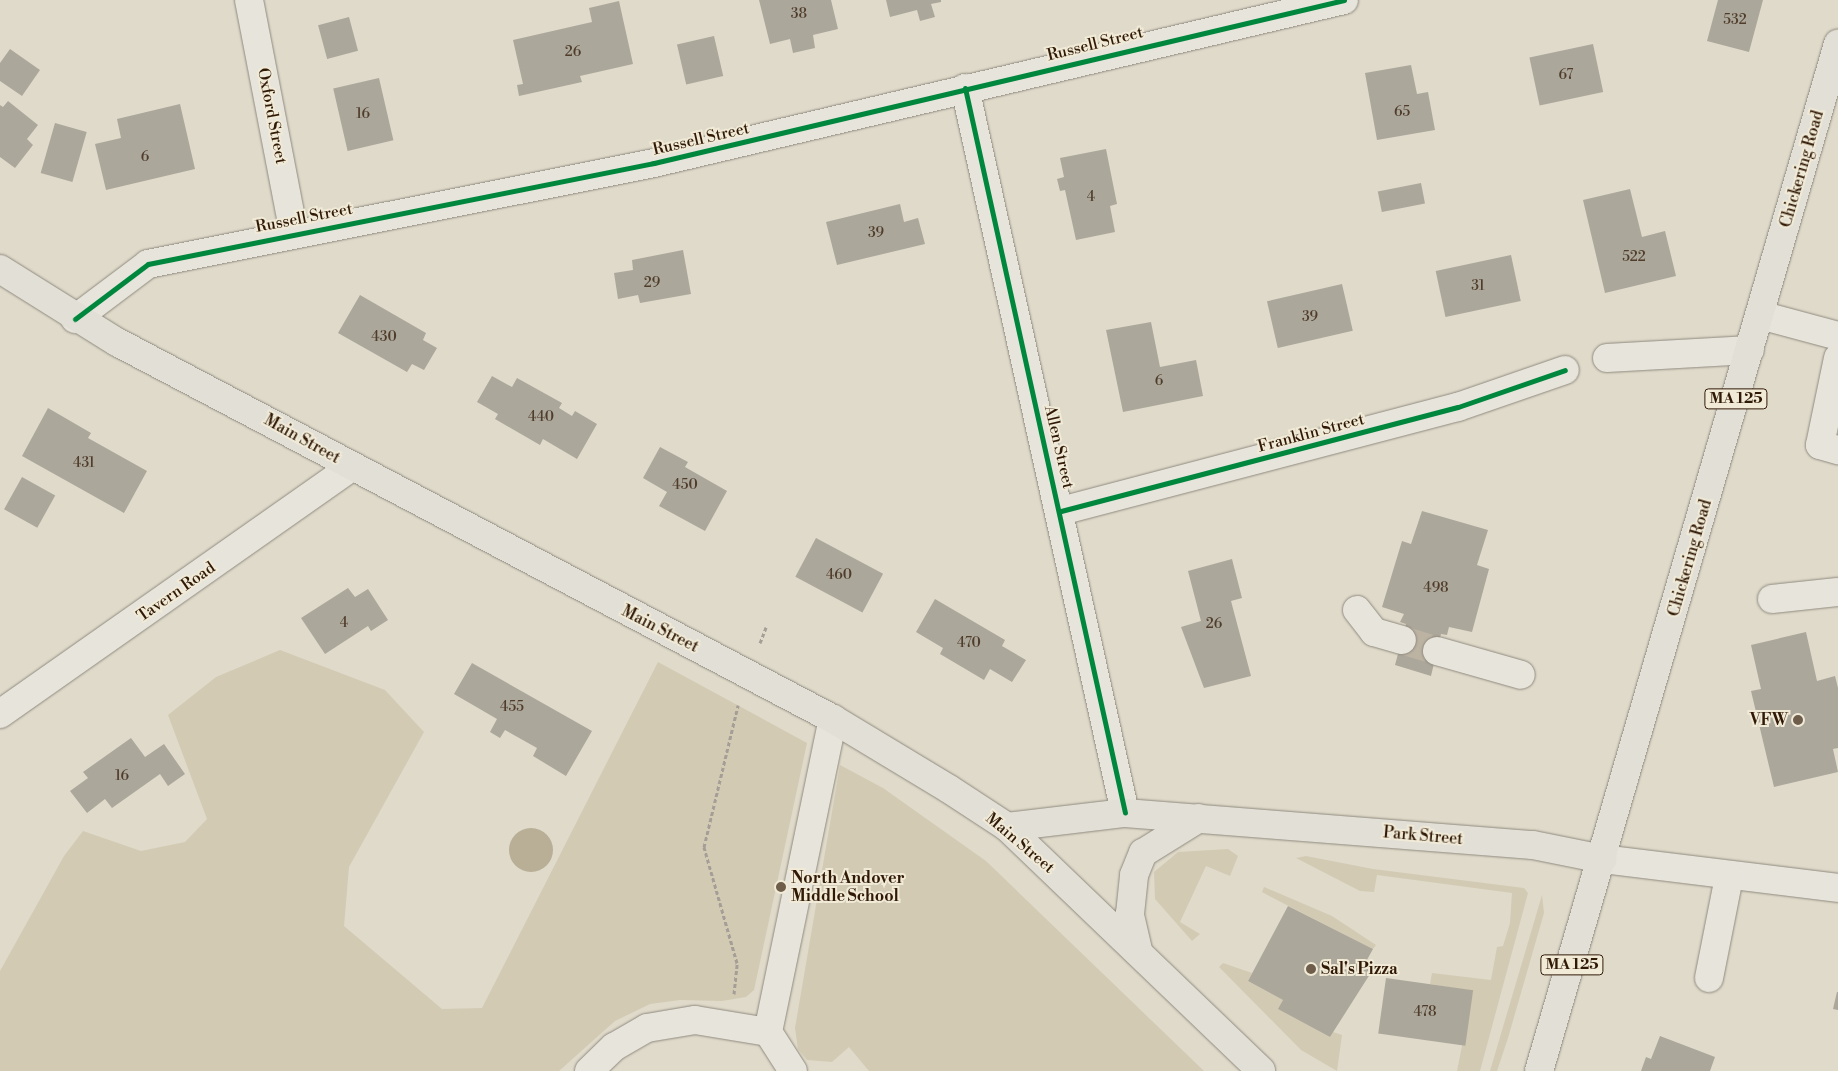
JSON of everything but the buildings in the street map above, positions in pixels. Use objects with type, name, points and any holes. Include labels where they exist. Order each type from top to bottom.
[{"type":"main road","name":"Chickering Road","points":[[1540,1071],[1838,44]]},
{"type":"main road","name":"Main Street","points":[[0,269],[75,319],[351,467],[833,719],[1007,828],[1138,950],[1261,1071]]},
{"type":"main road","name":"Park Street","points":[[1007,828],[1125,813],[1533,845],[1603,859]]},
{"type":"main road","points":[[1138,950],[1130,914],[1134,875],[1143,853],[1199,818]]},
{"type":"street","name":"Oxford Street","points":[[249,0],[294,232]]},
{"type":"street","name":"Russell Street","points":[[75,319],[148,264],[294,232],[654,163],[1344,0]]},
{"type":"street","name":"Allen Street","points":[[965,88],[1061,511],[1125,813]]},
{"type":"street","points":[[1760,315],[1838,336]]},
{"type":"street","points":[[1608,358],[1750,350]]},
{"type":"street","points":[[1838,358],[1820,445],[1838,450]]},
{"type":"street","name":"Franklin Street","points":[[1061,511],[1458,407],[1565,370]]},
{"type":"street","name":"Tavern Road","points":[[0,714],[351,467]]},
{"type":"street","points":[[1772,599],[1838,592]]},
{"type":"street","points":[[1357,610],[1374,632],[1402,640]]},
{"type":"street","points":[[1437,650],[1521,675]]},
{"type":"street","points":[[793,1071],[768,1032],[833,719]]},
{"type":"street","name":"Park Street","points":[[1603,859],[1728,877],[1838,888]]},
{"type":"street","points":[[1709,978],[1728,877]]},
{"type":"street","points":[[589,1071],[614,1047],[647,1028],[695,1020],[768,1032]]},
{"type":"path","points":[[733,1000],[737,963],[704,847],[732,721],[766,627]]},
{"type":"shaded area","points":[[280,650],[385,690],[424,732],[349,867],[344,926],[442,1009],[482,1008],[658,662],[807,743],[754,990],[746,997],[722,1001],[680,1000],[650,1004],[615,1021],[559,1071],[0,1071],[0,971],[64,856],[83,831],[141,851],[185,842],[207,819],[168,715],[216,677]]},
{"type":"shaded area","points":[[840,765],[883,788],[986,861],[1204,1071],[869,1071],[849,1047],[832,1062],[807,1060],[798,1049],[795,1028]]},
{"type":"shaded area","points":[[531,828],[543,832],[549,838],[553,850],[549,862],[543,868],[531,872],[519,868],[513,862],[509,850],[513,838],[519,832]]},
{"type":"shaded area","points":[[1228,849],[1238,856],[1230,876],[1206,866],[1180,922],[1200,934],[1192,941],[1155,899],[1154,872],[1178,852]]},
{"type":"shaded area","points":[[1306,856],[1373,869],[1524,888],[1528,893],[1480,1071],[1457,1071],[1473,991],[1430,984],[1432,973],[1491,980],[1497,947],[1503,946],[1510,923],[1512,893],[1377,875],[1374,892],[1360,891],[1296,858]]},
{"type":"shaded area","points":[[1264,887],[1332,916],[1376,945],[1373,949],[1273,898],[1262,892]]},
{"type":"shaded area","points":[[1542,895],[1544,913],[1508,1038],[1497,1071],[1490,1071]]},
{"type":"shaded area","points":[[1223,963],[1252,973],[1248,981],[1283,1000],[1279,1009],[1330,1037],[1333,1032],[1342,1035],[1337,1071],[1301,1050],[1219,967]]},
{"type":"tunnel","points":[[1402,640],[1437,651]]},
{"type":"cycle path","points":[[75,319],[148,264],[654,163],[1344,0]]},
{"type":"cycle path","points":[[965,88],[1125,813]]},
{"type":"cycle path","points":[[1061,511],[1458,407],[1565,370]]},
{"type":"place","name":"VFW","points":[[1798,720]]},
{"type":"place","name":"North Andover Middle School","points":[[781,887]]},
{"type":"place","name":"Sal's Pizza","points":[[1311,969]]}]
